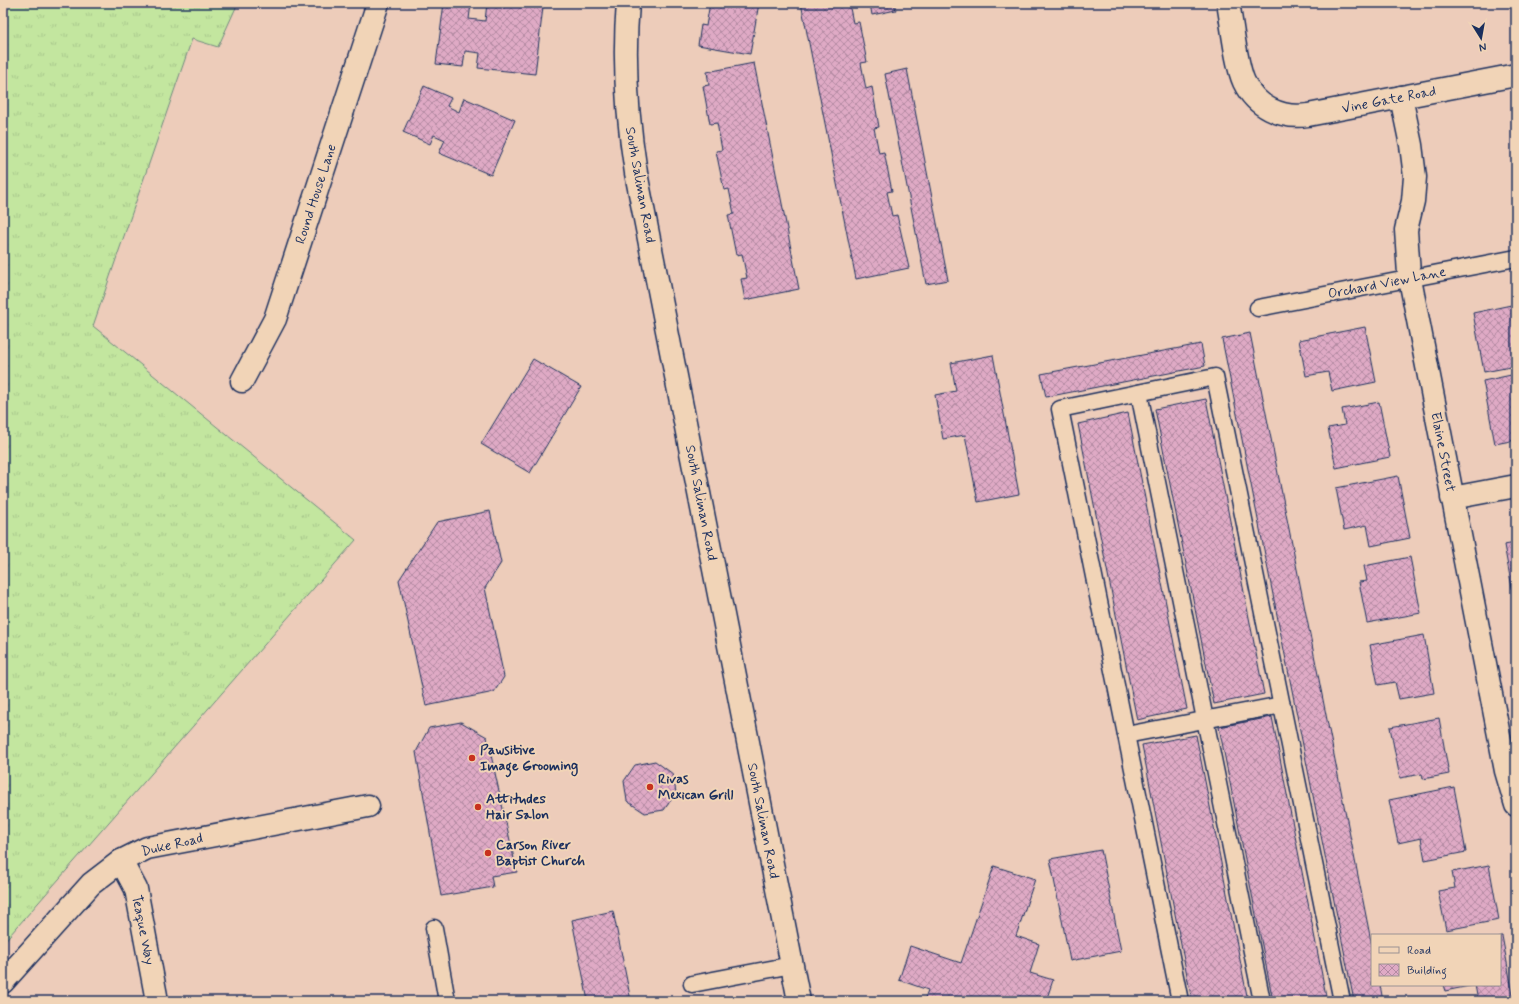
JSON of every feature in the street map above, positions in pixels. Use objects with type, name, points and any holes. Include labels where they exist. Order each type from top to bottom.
[{"type":"street","name":"Round House Lane","points":[[242,381],[275,319],[378,3]]},
{"type":"street","name":"South Saliman Road","points":[[628,3],[626,38],[627,102],[636,173],[799,1001]]},
{"type":"street","name":"Vine Gate Road","points":[[1228,3],[1244,81],[1255,97],[1264,106],[1282,115],[1297,117],[1516,75]]},
{"type":"street","name":"Elaine Street","points":[[1401,97],[1415,177],[1413,202],[1406,230],[1406,255],[1506,771],[1516,805]]},
{"type":"street","points":[[1452,498],[1516,486]]},
{"type":"street","name":"Duke Road","points":[[3,982],[91,884],[122,861],[147,848],[368,806]]},
{"type":"street","name":"Teaque Way","points":[[122,861],[136,889],[157,1001]]},
{"type":"lane","name":"Orchard View Lane","points":[[1258,308],[1516,258]]},
{"type":"lane","points":[[1180,1001],[1060,409],[1215,377],[1342,1001]]},
{"type":"lane","points":[[1139,393],[1262,1001]]},
{"type":"lane","points":[[1126,735],[1282,705]]},
{"type":"lane","points":[[434,928],[447,1001]]},
{"type":"lane","points":[[692,984],[792,965]]},
{"type":"green space","points":[[3,3],[238,3],[218,47],[192,39],[93,326],[356,540],[3,943]]},
{"type":"building","points":[[444,3],[471,4],[469,19],[485,21],[487,3],[512,3],[543,7],[535,74],[478,68],[480,53],[465,51],[463,67],[436,64]]},
{"type":"building","points":[[710,3],[759,3],[750,54],[698,45],[701,25],[706,26]]},
{"type":"building","points":[[801,3],[849,3],[853,23],[859,22],[867,62],[861,63],[866,89],[872,87],[879,127],[874,128],[879,153],[884,152],[892,191],[887,192],[892,216],[897,215],[909,268],[856,279]]},
{"type":"building","points":[[870,3],[894,3],[896,10],[872,15]]},
{"type":"building","points":[[754,63],[799,289],[745,300],[741,279],[747,278],[742,254],[736,255],[728,215],[734,214],[729,189],[724,190],[716,151],[722,150],[717,123],[710,124],[703,86],[709,85],[707,72]]},
{"type":"building","points":[[907,69],[948,280],[926,284],[885,74]]},
{"type":"building","points":[[424,86],[451,98],[447,106],[459,112],[464,98],[515,120],[491,175],[439,153],[445,140],[434,135],[430,144],[403,132]]},
{"type":"building","points":[[1516,304],[1516,366],[1484,372],[1473,313]]},
{"type":"building","points":[[1365,327],[1376,382],[1332,391],[1328,372],[1306,376],[1299,340]]},
{"type":"building","points":[[1250,333],[1371,941],[1371,986],[1380,986],[1383,1001],[1354,1001],[1222,339]]},
{"type":"building","points":[[1201,344],[1205,366],[1046,397],[1041,374]]},
{"type":"building","points":[[993,355],[1019,494],[978,502],[965,435],[943,439],[935,395],[956,391],[951,363]]},
{"type":"building","points":[[533,359],[581,387],[530,473],[481,444]]},
{"type":"building","points":[[1516,374],[1516,440],[1495,444],[1483,381]]},
{"type":"building","points":[[1206,399],[1264,694],[1214,704],[1155,409]]},
{"type":"building","points":[[1379,402],[1390,457],[1336,468],[1328,428],[1345,425],[1342,409]]},
{"type":"building","points":[[1128,413],[1187,709],[1137,720],[1078,424]]},
{"type":"building","points":[[1398,476],[1410,538],[1371,546],[1367,525],[1344,530],[1336,488]]},
{"type":"building","points":[[490,511],[501,563],[485,588],[504,677],[494,692],[426,706],[399,580],[437,522]]},
{"type":"building","points":[[1516,543],[1516,609],[1504,545]]},
{"type":"building","points":[[1410,557],[1421,613],[1367,623],[1359,582],[1367,581],[1364,566]]},
{"type":"building","points":[[1424,635],[1434,693],[1399,699],[1395,682],[1378,685],[1370,645]]},
{"type":"building","points":[[1272,717],[1327,1001],[1273,1001],[1219,727]]},
{"type":"building","points":[[1439,718],[1449,774],[1423,779],[1422,774],[1400,778],[1390,727]]},
{"type":"building","points":[[461,722],[487,737],[517,872],[491,876],[493,887],[441,896],[416,752],[429,728]]},
{"type":"building","points":[[1196,735],[1248,1001],[1192,1001],[1142,745]]},
{"type":"building","name":"Rivas Mexican Grill","points":[[655,761],[673,774],[676,793],[664,810],[645,813],[627,801],[624,781],[635,765]]},
{"type":"building","points":[[1454,787],[1466,852],[1425,860],[1421,838],[1398,843],[1389,800]]},
{"type":"building","points":[[1101,850],[1121,951],[1070,961],[1050,859]]},
{"type":"building","points":[[1489,865],[1499,920],[1446,930],[1438,891],[1455,888],[1452,872]]},
{"type":"building","points":[[994,866],[1035,879],[1016,936],[1039,944],[1030,973],[1053,980],[1046,1001],[924,1001],[928,990],[899,980],[910,946],[961,963]]},
{"type":"building","points":[[613,911],[631,1001],[588,1001],[572,920]]},
{"type":"building","points":[[1502,936],[1514,1000],[1478,1001],[1475,986],[1501,986]]},
{"type":"building","points":[[1443,986],[1469,986],[1445,991]]},
{"type":"place","name":"Pawsitive Image Grooming","points":[[472,758]]},
{"type":"place","name":"Rivas Mexican Grill","points":[[650,787]]},
{"type":"place","name":"Attitudes Hair Salon","points":[[478,807]]},
{"type":"place","name":"Carson River Baptist Church","points":[[488,853]]}]
